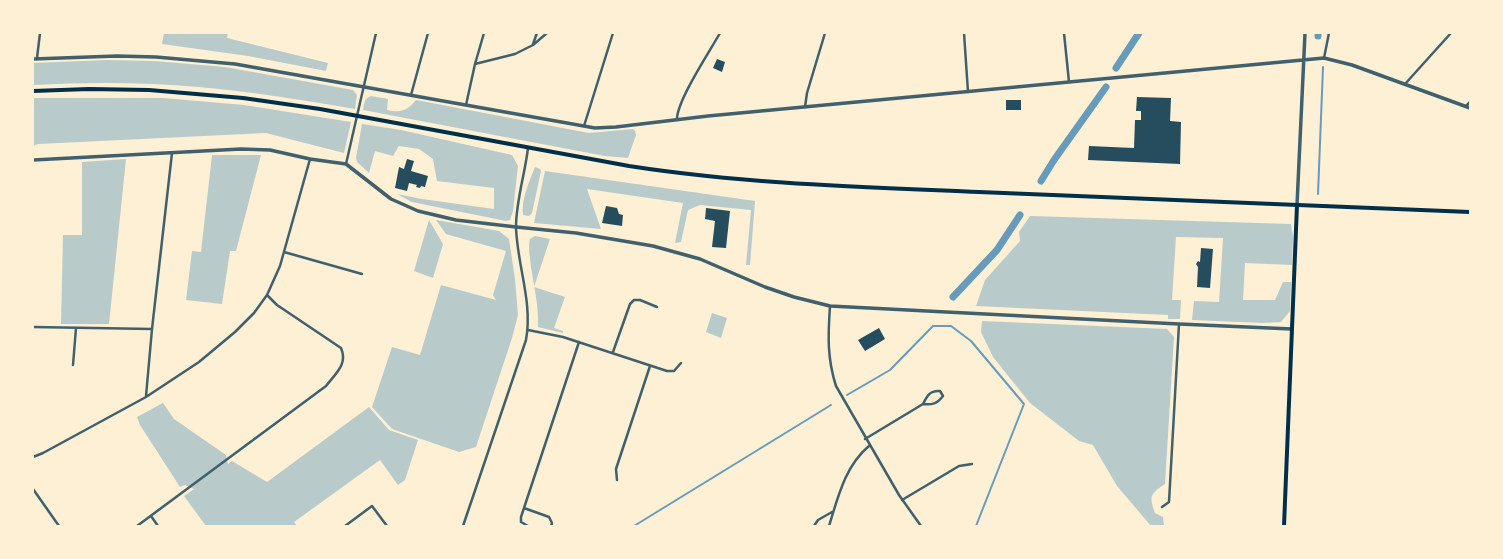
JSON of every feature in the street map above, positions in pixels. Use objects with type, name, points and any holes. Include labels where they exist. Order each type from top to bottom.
[{"type":"main road","points":[[33,91],[120,89],[179,92],[271,101],[629,166],[708,176],[796,183],[1470,212]]},
{"type":"main road","points":[[1284,526],[1297,205]]},
{"type":"street","points":[[40,33],[35,59],[117,56],[201,60],[271,69],[411,96],[584,127],[600,128],[1324,58],[1352,65],[1468,107],[1470,102]]},
{"type":"street","points":[[346,164],[376,33]]},
{"type":"street","points":[[411,96],[428,33]]},
{"type":"street","points":[[466,105],[475,64],[484,33]]},
{"type":"street","points":[[533,45],[537,33]]},
{"type":"street","points":[[475,64],[515,54],[533,45],[547,33]]},
{"type":"street","points":[[584,127],[613,33]]},
{"type":"street","points":[[677,120],[676,114],[682,99],[720,33]]},
{"type":"street","points":[[805,107],[807,93],[825,33]]},
{"type":"street","points":[[964,33],[968,92]]},
{"type":"street","points":[[1064,33],[1069,82]]},
{"type":"street","points":[[1297,205],[1305,33]]},
{"type":"street","points":[[1324,58],[1329,33]]},
{"type":"street","points":[[1405,84],[1451,33]]},
{"type":"street","points":[[463,526],[526,340],[528,330],[528,308],[516,227],[528,148]]},
{"type":"street","points":[[33,160],[172,152],[260,149],[310,159],[346,164],[391,199],[418,211],[456,220],[618,239],[673,251],[700,259],[765,287],[794,297],[830,306],[1292,329]]},
{"type":"street","points":[[146,397],[152,329],[172,152]]},
{"type":"street","points":[[33,457],[146,397],[199,362],[235,332],[254,313],[267,295],[280,266],[310,159]]},
{"type":"street","points":[[284,252],[362,274]]},
{"type":"street","points":[[137,526],[326,386],[342,366],[345,356],[341,348],[277,305],[267,295]]},
{"type":"street","points":[[612,352],[630,304],[634,300],[640,300],[657,306]]},
{"type":"street","points":[[830,306],[828,352],[830,370],[836,386],[865,439],[919,526]]},
{"type":"street","points":[[1162,507],[1169,502],[1179,324]]},
{"type":"street","points":[[33,327],[152,329]]},
{"type":"street","points":[[73,365],[76,328]]},
{"type":"street","points":[[528,330],[550,333],[612,352],[650,366],[674,372],[682,363]]},
{"type":"street","points":[[528,526],[521,522],[521,517],[579,342]]},
{"type":"street","points":[[617,480],[616,469],[650,366]]},
{"type":"street","points":[[865,439],[923,404],[927,395],[934,391],[940,391],[943,396],[939,402],[932,405],[923,404]]},
{"type":"street","points":[[829,526],[842,484],[849,470],[863,451],[870,446]]},
{"type":"street","points":[[902,500],[959,466],[972,464]]},
{"type":"street","points":[[33,490],[59,526]]},
{"type":"street","points":[[345,526],[372,506],[387,526]]},
{"type":"street","points":[[524,508],[549,518],[552,523],[551,526]]},
{"type":"street","points":[[814,526],[818,520],[833,512]]},
{"type":"street","points":[[151,516],[158,526]]},
{"type":"shaded area","points":[[164,33],[228,33],[227,38],[328,63],[326,71],[248,56],[162,44]]},
{"type":"shaded area","points":[[107,60],[154,61],[225,67],[353,90],[357,95],[355,109],[297,99],[178,85],[74,83],[33,85],[33,63]]},
{"type":"shaded area","points":[[371,96],[388,99],[387,110],[392,111],[407,109],[416,100],[589,133],[633,129],[636,135],[628,158],[605,156],[363,110],[364,103]]},
{"type":"shaded area","points":[[33,98],[163,98],[244,105],[351,122],[344,153],[266,133],[38,144],[33,146]]},
{"type":"shaded area","points":[[362,124],[401,130],[512,155],[518,166],[513,211],[510,220],[506,221],[412,202],[397,194],[494,209],[494,188],[437,181],[433,159],[419,149],[399,146],[393,156],[375,151],[369,173],[357,162],[356,158]]},
{"type":"shaded area","points":[[212,155],[261,155],[236,251],[230,251],[222,304],[186,300],[192,251],[201,252]]},
{"type":"shaded area","points":[[126,159],[109,324],[61,324],[63,235],[82,235],[82,162]]},
{"type":"shaded area","points":[[535,167],[541,171],[532,213],[529,216],[523,215],[524,197]]},
{"type":"shaded area","points":[[545,171],[755,201],[750,265],[746,265],[751,210],[700,205],[688,210],[681,242],[675,243],[683,203],[587,189],[601,229],[534,223]]},
{"type":"shaded area","points":[[1030,216],[1291,224],[1293,237],[1292,265],[1245,263],[1243,300],[1275,300],[1283,282],[1291,282],[1290,311],[1281,322],[1263,323],[1192,320],[1194,301],[1219,302],[1223,238],[1176,237],[1172,300],[1181,300],[1180,319],[1168,319],[1168,315],[976,306],[985,280],[1020,241],[1019,232]]},
{"type":"shaded area","points":[[429,220],[443,244],[433,278],[414,271]]},
{"type":"shaded area","points":[[436,220],[499,231],[509,239],[515,279],[518,315],[512,338],[476,447],[459,452],[392,429],[372,407],[392,347],[420,355],[441,285],[496,300],[493,295],[506,251],[446,234]]},
{"type":"shaded area","points":[[535,236],[550,239],[534,286],[529,246],[530,239]]},
{"type":"shaded area","points":[[534,287],[565,297],[554,328],[563,331],[563,333],[538,327],[538,312]]},
{"type":"shaded area","points":[[712,313],[727,318],[721,338],[706,332]]},
{"type":"shaded area","points":[[982,321],[1167,329],[1174,337],[1165,484],[1156,490],[1152,496],[1152,503],[1155,513],[1163,517],[1164,526],[1151,526],[1117,486],[1093,445],[1079,441],[1030,403],[993,357],[981,332]]},
{"type":"shaded area","points":[[163,403],[174,419],[226,455],[228,464],[232,461],[267,482],[369,407],[389,430],[418,440],[405,480],[398,485],[380,460],[294,522],[297,526],[206,526],[184,496],[194,489],[185,485],[180,487],[140,425],[137,417]]},
{"type":"building","points":[[717,59],[725,62],[722,72],[713,68]]},
{"type":"building","points":[[1137,97],[1171,98],[1170,121],[1181,122],[1180,164],[1088,160],[1089,146],[1134,148],[1135,120],[1141,120],[1141,111],[1136,111]]},
{"type":"building","points":[[1006,100],[1021,100],[1021,110],[1006,110]]},
{"type":"building","points":[[407,159],[414,161],[411,171],[428,176],[425,187],[416,187],[417,185],[409,183],[407,191],[395,188],[399,167],[404,169]]},
{"type":"building","points":[[606,206],[617,208],[619,214],[623,215],[622,226],[602,223]]},
{"type":"building","points":[[706,208],[730,211],[726,248],[712,247],[715,221],[705,219]]},
{"type":"building","points":[[1201,248],[1213,249],[1210,288],[1197,287],[1198,267],[1196,264],[1198,261],[1200,262]]},
{"type":"building","points":[[879,328],[885,339],[865,351],[858,340]]},
{"type":"waterway","points":[[1116,68],[1139,33]]},
{"type":"waterway","points":[[1318,194],[1323,67]]},
{"type":"waterway","points":[[1041,181],[1054,160],[1106,87]]},
{"type":"waterway","points":[[953,297],[997,250],[1020,215]]},
{"type":"waterway","points":[[847,395],[890,370],[933,326],[951,326],[971,341],[1024,404],[976,526]]},
{"type":"waterway","points":[[634,526],[831,405]]}]
